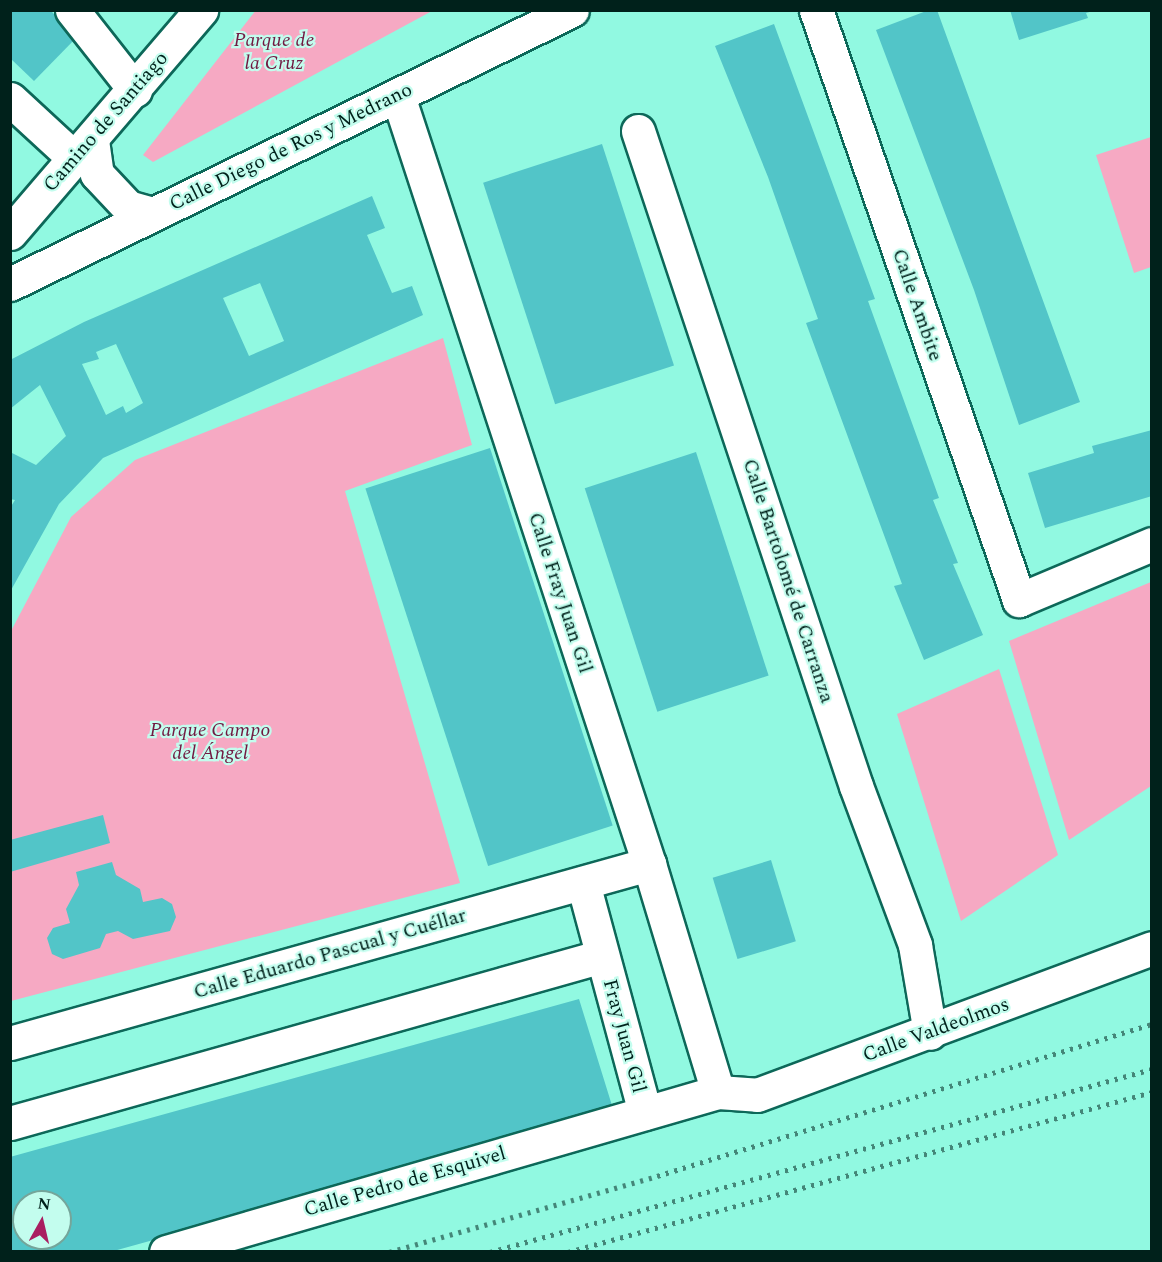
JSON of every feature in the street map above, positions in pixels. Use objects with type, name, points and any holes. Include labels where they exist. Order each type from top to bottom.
[{"type":"street","points":[[72,10],[135,90]]},
{"type":"street","name":"Camino de Santiago","points":[[10,233],[84,150],[201,10]]},
{"type":"street","name":"Calle Diego de Ros y Medrano","points":[[10,284],[572,10]]},
{"type":"street","name":"Calle Ambite","points":[[816,10],[1018,600],[1152,544]]},
{"type":"street","name":"Calle Fray Juan Gil","points":[[398,96],[649,864],[718,1092]]},
{"type":"street","points":[[10,99],[84,150],[97,174],[128,207],[153,214]]},
{"type":"street","name":"Calle Bartolomé de Carranza","points":[[638,131],[856,786],[915,945],[930,1033]]},
{"type":"street","name":"Calle Eduardo Pascual y Cuéllar","points":[[10,1043],[649,864]]},
{"type":"street","name":"Fray Juan Gil","points":[[583,883],[645,1113],[718,1092]]},
{"type":"street","name":"Calle Valdeolmos","points":[[718,1092],[757,1095],[930,1033],[1152,948]]},
{"type":"street","points":[[10,1123],[602,956]]},
{"type":"street","name":"Calle Pedro de Esquivel","points":[[166,1251],[645,1113]]},
{"type":"green space","name":"Parque de la Cruz","points":[[256,10],[432,11],[153,162],[143,155]]},
{"type":"green space","points":[[1151,137],[1151,267],[1134,273],[1096,155]]},
{"type":"green space","name":"Parque Campo del Ángel","points":[[443,338],[472,445],[345,491],[460,883],[11,1001],[11,631],[71,517],[135,460]]},
{"type":"green space","points":[[1151,582],[1151,786],[1069,840],[1009,641]]},
{"type":"green space","points":[[999,669],[1058,855],[961,921],[897,714]]},
{"type":"building","points":[[10,10],[50,10],[77,37],[34,81],[10,58]]},
{"type":"building","points":[[929,10],[937,10],[1080,402],[1019,425],[974,290],[876,30]]},
{"type":"building","points":[[1010,10],[1093,11],[1086,13],[1088,18],[1019,40]]},
{"type":"building","points":[[774,24],[875,299],[868,301],[939,498],[933,500],[958,563],[953,564],[983,635],[924,660],[894,586],[902,584],[806,323],[818,319],[768,177],[715,46]]},
{"type":"building","points":[[602,144],[674,366],[555,404],[483,183]]},
{"type":"building","points":[[372,196],[385,228],[367,235],[392,293],[412,286],[423,315],[103,458],[59,504],[10,592],[10,508],[15,500],[10,499],[10,452],[36,465],[66,436],[40,385],[10,409],[10,360],[84,322]],"holes":[[[260,283],[284,341],[249,356],[223,298]],[[116,344],[143,403],[126,413],[123,406],[106,415],[82,364],[99,359],[96,352]]]},
{"type":"building","points":[[1152,430],[1152,496],[1045,528],[1028,473],[1094,453],[1092,446]]},
{"type":"building","points":[[490,448],[613,826],[488,866],[365,488]]},
{"type":"building","points":[[696,452],[769,675],[657,712],[585,488]]},
{"type":"building","points":[[103,815],[110,843],[10,872],[10,840]]},
{"type":"building","points":[[771,860],[796,941],[738,959],[713,878]]},
{"type":"building","points":[[112,862],[116,875],[140,889],[143,902],[162,898],[172,904],[176,917],[170,931],[133,939],[118,931],[106,934],[100,948],[63,959],[52,954],[47,938],[53,928],[70,923],[66,909],[79,885],[76,872]]},
{"type":"building","points":[[579,999],[614,1112],[110,1252],[10,1252],[10,1157]]},
{"type":"railway","points":[[389,1252],[657,1176],[1152,1024]]},
{"type":"railway","points":[[490,1252],[1152,1069]]},
{"type":"railway","points":[[568,1252],[1152,1092]]}]
